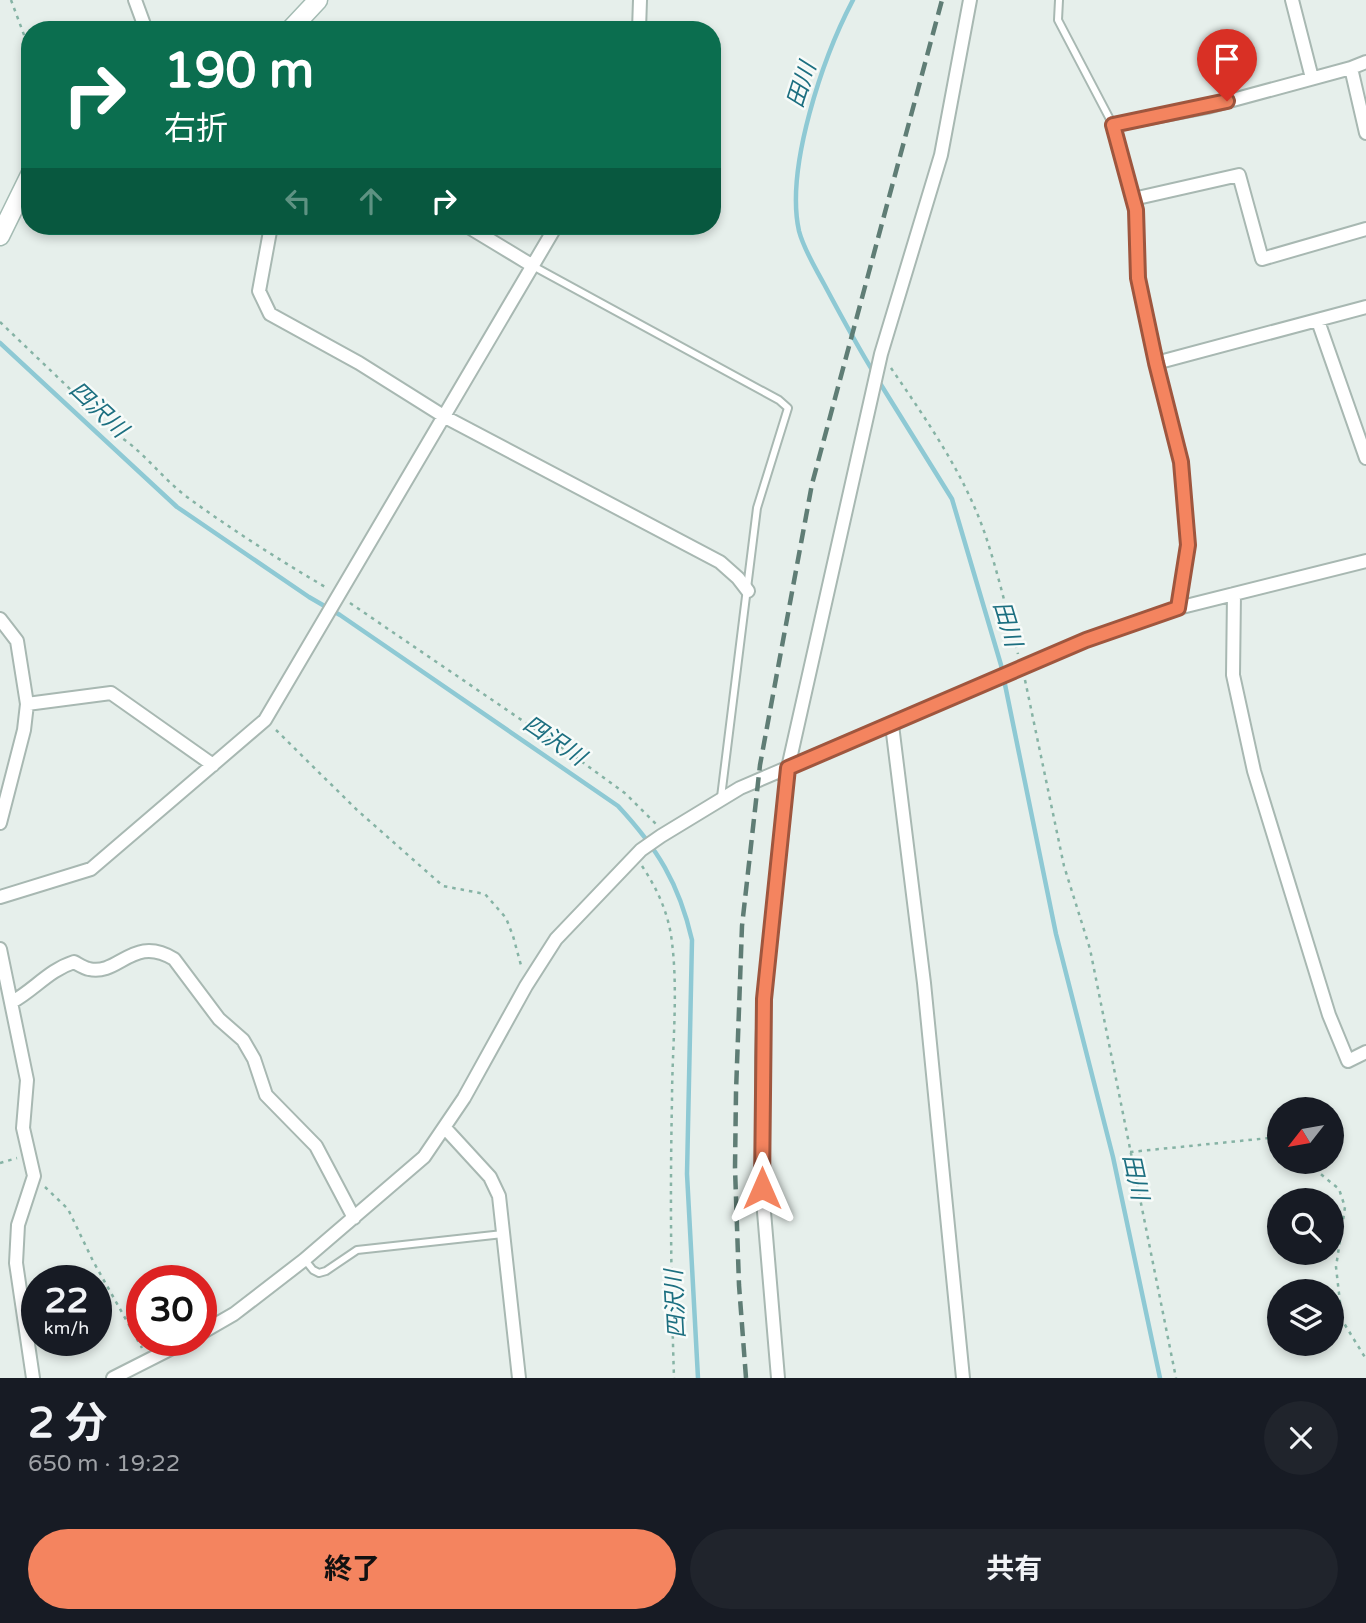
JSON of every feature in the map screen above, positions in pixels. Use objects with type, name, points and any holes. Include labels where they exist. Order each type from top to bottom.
[{"type":"street","points":[[135,0],[143,21]]},
{"type":"street","points":[[303,21],[318,0]]},
{"type":"street","points":[[639,21],[640,0]]},
{"type":"street","points":[[778,1378],[762,1188],[762,1058],[765,986],[788,768],[872,391],[941,155],[970,0]]},
{"type":"street","points":[[1292,0],[1312,78]]},
{"type":"street","points":[[1178,608],[1188,545],[1181,462],[1138,278],[1136,210],[1113,125],[1207,107],[1366,62]]},
{"type":"street","points":[[1351,68],[1366,133]]},
{"type":"street","points":[[1133,199],[1239,175],[1262,259],[1366,229]]},
{"type":"street","points":[[0,236],[21,193]]},
{"type":"street","points":[[270,235],[259,291],[271,314],[359,363],[444,417],[720,562],[748,591]]},
{"type":"street","points":[[482,235],[533,266]]},
{"type":"street","points":[[0,897],[91,869],[265,720],[551,235]]},
{"type":"street","points":[[1156,363],[1366,307]]},
{"type":"street","points":[[1318,321],[1366,458]]},
{"type":"street","points":[[217,1324],[234,1314],[304,1260],[424,1157],[445,1128],[556,939],[638,853],[663,835],[721,797],[1086,640],[1178,608],[1366,561]]},
{"type":"street","points":[[1234,594],[1233,675],[1254,771],[1329,1015],[1348,1060],[1366,1052]]},
{"type":"street","points":[[0,619],[17,641],[27,704],[24,730],[0,823]]},
{"type":"street","points":[[27,704],[111,693],[213,765]]},
{"type":"street","points":[[892,724],[924,983],[963,1378]]},
{"type":"street","points":[[0,949],[27,1080],[23,1128],[34,1176],[18,1225],[16,1263],[33,1378]]},
{"type":"street","points":[[12,1002],[29,992],[60,966],[74,962],[90,969],[105,968],[121,959],[152,949],[164,952],[174,959],[219,1019],[243,1040],[254,1059],[266,1095],[316,1146],[354,1218]]},
{"type":"street","points":[[445,1128],[490,1177],[499,1196],[519,1378]]},
{"type":"street","points":[[113,1378],[158,1356]]},
{"type":"lane","points":[[1059,0],[1058,20],[1113,125]]},
{"type":"lane","points":[[533,266],[779,400],[788,408],[757,508],[721,797]]},
{"type":"lane","points":[[304,1260],[320,1273],[326,1272],[357,1250],[503,1234]]},
{"type":"path","points":[[11,0],[21,27]]},
{"type":"path","points":[[0,322],[186,496],[626,794],[663,835]]},
{"type":"path","points":[[880,360],[931,426],[987,539],[1064,866],[1090,949],[1176,1378]]},
{"type":"path","points":[[265,720],[357,810],[443,886],[485,894],[506,918],[526,986]]},
{"type":"path","points":[[638,853],[654,883],[671,935],[673,989],[670,1237],[674,1378]]},
{"type":"path","points":[[1130,1152],[1267,1139]]},
{"type":"path","points":[[1321,1174],[1339,1189],[1345,1207],[1335,1267],[1342,1320],[1366,1359]]},
{"type":"path","points":[[34,1176],[68,1209],[148,1361]]},
{"type":"waterway","name":"田川","points":[[853,0],[830,51],[810,113],[797,176],[796,205],[799,231],[807,252],[874,373]]},
{"type":"waterway","name":"四沢川","points":[[0,343],[177,507],[618,806],[655,852],[673,884],[692,940],[687,1174],[698,1378]]},
{"type":"waterway","name":"田川","points":[[878,380],[952,499],[1001,665],[1056,934],[1113,1157],[1160,1378]]},
{"type":"railway","points":[[746,1378],[739,1285],[735,1168],[736,1092],[742,926],[760,765],[812,484],[942,0]]},
{"type":"route","points":[[762,1188],[764,999],[788,768],[1086,640],[1178,608],[1188,545],[1181,462],[1138,278],[1136,210],[1113,125],[1227,101]]}]
